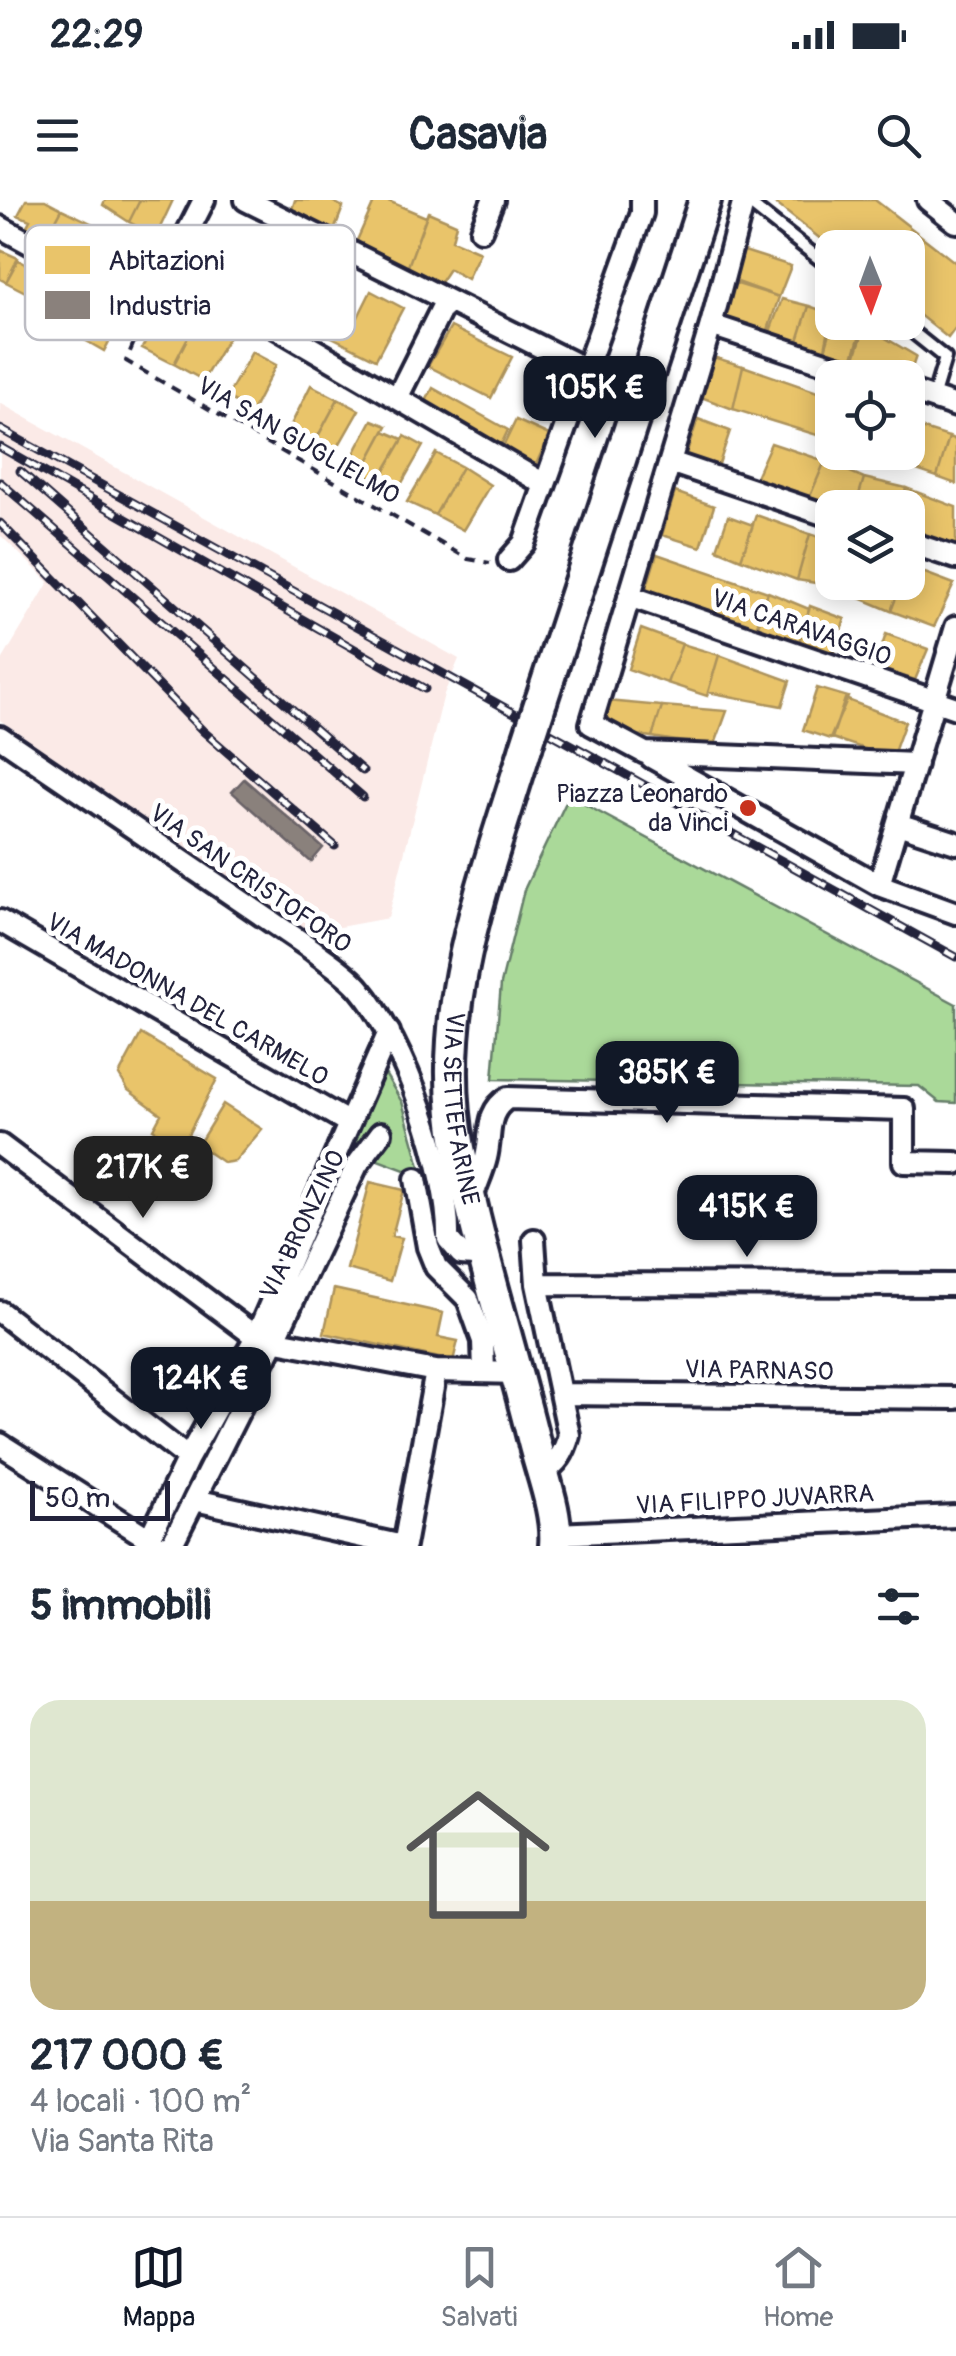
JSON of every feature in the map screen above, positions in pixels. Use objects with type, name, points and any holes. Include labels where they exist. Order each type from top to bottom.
[{"type":"street","points":[[192,225],[204,200]]},
{"type":"street","points":[[246,200],[296,225]]},
{"type":"street","points":[[481,230],[493,200]]},
{"type":"street","points":[[508,560],[524,543],[642,214],[642,200]]},
{"type":"street","name":"VIA SETTEFARINE","points":[[556,1540],[458,1144],[452,1068],[455,1004],[464,952],[526,747],[706,200]]},
{"type":"street","points":[[744,200],[712,325],[590,724],[879,885],[956,913]]},
{"type":"street","points":[[928,200],[956,222]]},
{"type":"street","points":[[0,227],[25,241]]},
{"type":"street","points":[[355,254],[588,370]]},
{"type":"street","points":[[397,398],[446,300]]},
{"type":"street","points":[[712,325],[816,360]]},
{"type":"street","points":[[298,340],[544,484]]},
{"type":"street","points":[[925,395],[956,406]]},
{"type":"street","points":[[670,462],[815,511]]},
{"type":"street","points":[[925,548],[956,558]]},
{"type":"street","name":"VIA CARAVAGGIO","points":[[629,596],[956,708]]},
{"type":"street","points":[[879,885],[956,627]]},
{"type":"street","name":"VIA SAN CRISTOFORO","points":[[0,737],[312,950],[358,986],[389,1032],[420,1102],[448,1216],[448,1239],[461,1254],[486,1256]]},
{"type":"street","points":[[645,753],[916,764]]},
{"type":"street","points":[[898,824],[956,844]]},
{"type":"street","name":"VIA MADONNA DEL CARMELO","points":[[0,921],[349,1123]]},
{"type":"street","points":[[171,1546],[266,1338],[349,1123],[389,1032]]},
{"type":"street","points":[[471,1200],[486,1158],[490,1120],[496,1106],[508,1098],[904,1109],[904,1162],[956,1163]]},
{"type":"street","name":"VIA BRONZINO","points":[[381,1133],[357,1164],[266,1338],[436,1371],[517,1374]]},
{"type":"street","points":[[0,1145],[266,1338]]},
{"type":"street","points":[[416,1179],[428,1247],[436,1267],[468,1299],[482,1341],[484,1372]]},
{"type":"street","points":[[534,1240],[537,1284],[568,1434],[565,1450],[555,1465],[542,1473]]},
{"type":"street","points":[[537,1284],[956,1285]]},
{"type":"street","points":[[0,1312],[188,1458]]},
{"type":"street","points":[[0,1444],[152,1544],[188,1458],[266,1338]]},
{"type":"street","points":[[195,1500],[403,1546],[436,1371]]},
{"type":"street","name":"VIA PARNASO","points":[[562,1394],[956,1398]]},
{"type":"street","name":"VIA FILIPPO JUVARRA","points":[[556,1540],[956,1516]]},
{"type":"lane","points":[[744,200],[815,256]]},
{"type":"lane","points":[[922,340],[944,358],[933,398]]},
{"type":"path","name":"VIA SAN GUGLIELMO","points":[[135,340],[126,362],[468,559],[487,563],[508,560]]},
{"type":"shaded area","points":[[0,403],[459,659],[444,694],[388,918],[307,933],[0,720],[0,664],[49,582],[0,535]]},
{"type":"green space","points":[[569,796],[956,1004],[956,1103],[939,1102],[919,1086],[493,1079],[501,984],[524,890]]},
{"type":"green space","points":[[382,1069],[402,1102],[423,1177],[357,1152],[275,1329],[266,1327]]},
{"type":"building: Abitazioni","points":[[26,200],[45,200],[62,209],[53,225],[27,225],[30,220],[18,215]]},
{"type":"building: Abitazioni","points":[[105,200],[140,200],[129,222],[103,205]]},
{"type":"building: Abitazioni","points":[[140,200],[173,200],[161,225],[129,222]]},
{"type":"building: Abitazioni","points":[[295,200],[330,200],[343,207],[336,225],[309,225],[290,216]]},
{"type":"building: Abitazioni","points":[[375,200],[386,200],[426,217],[407,269],[355,245]]},
{"type":"building: Abitazioni","points":[[875,200],[914,230],[815,230],[815,235],[775,203]]},
{"type":"building: Abitazioni","points":[[62,209],[95,225],[53,225]]},
{"type":"building: Abitazioni","points":[[428,212],[456,224],[452,240],[480,252],[467,279],[449,269],[439,284],[407,269]]},
{"type":"building: Abitazioni","points":[[925,239],[956,263],[956,327],[948,338],[925,320]]},
{"type":"building: Abitazioni","points":[[738,249],[791,266],[779,297],[732,280]]},
{"type":"building: Abitazioni","points":[[0,250],[18,258],[6,282],[0,279]]},
{"type":"building: Abitazioni","points":[[18,260],[25,264],[25,292],[6,282]]},
{"type":"building: Abitazioni","points":[[731,282],[779,297],[767,333],[722,317]]},
{"type":"building: Abitazioni","points":[[371,291],[403,308],[376,359],[338,340],[355,340],[355,316],[358,317]]},
{"type":"building: Abitazioni","points":[[782,299],[809,306],[797,344],[769,334]]},
{"type":"building: Abitazioni","points":[[809,306],[815,308],[815,340],[827,340],[824,354],[797,344]]},
{"type":"building: Abitazioni","points":[[451,327],[512,357],[491,398],[428,366]]},
{"type":"building: Abitazioni","points":[[85,340],[110,340],[104,351]]},
{"type":"building: Abitazioni","points":[[146,340],[186,340],[174,364],[142,348]]},
{"type":"building: Abitazioni","points":[[186,340],[227,340],[203,380],[174,364]]},
{"type":"building: Abitazioni","points":[[828,340],[858,340],[852,360],[824,354]]},
{"type":"building: Abitazioni","points":[[861,340],[889,340],[916,356],[915,360],[854,360]]},
{"type":"building: Abitazioni","points":[[252,352],[276,365],[252,411],[227,397]]},
{"type":"building: Abitazioni","points":[[713,357],[743,366],[733,409],[701,397]]},
{"type":"building: Abitazioni","points":[[743,366],[815,391],[815,434],[733,409]]},
{"type":"building: Abitazioni","points":[[311,385],[338,399],[314,444],[288,431]]},
{"type":"building: Abitazioni","points":[[433,388],[508,430],[500,447],[423,407]]},
{"type":"building: Abitazioni","points":[[338,399],[359,410],[331,459],[311,449]]},
{"type":"building: Abitazioni","points":[[698,419],[730,431],[717,470],[684,460]]},
{"type":"building: Abitazioni","points":[[372,420],[387,426],[362,472],[348,465]]},
{"type":"building: Abitazioni","points":[[516,420],[549,435],[534,469],[500,453]]},
{"type":"building: Abitazioni","points":[[925,429],[949,437],[937,477],[917,470],[925,470]]},
{"type":"building: Abitazioni","points":[[384,431],[403,439],[379,481],[362,472]]},
{"type":"building: Abitazioni","points":[[405,436],[423,446],[395,495],[376,485]]},
{"type":"building: Abitazioni","points":[[949,437],[956,440],[956,484],[937,477]]},
{"type":"building: Abitazioni","points":[[771,443],[815,458],[815,470],[821,470],[808,501],[754,481]]},
{"type":"building: Abitazioni","points":[[436,453],[462,467],[435,515],[407,502]]},
{"type":"building: Abitazioni","points":[[462,467],[490,485],[463,530],[435,515]]},
{"type":"building: Abitazioni","points":[[821,470],[846,470],[864,478],[860,490],[815,490],[815,503],[808,501]]},
{"type":"building: Abitazioni","points":[[864,478],[906,488],[905,490],[860,490]]},
{"type":"building: Abitazioni","points":[[675,492],[714,506],[701,547],[662,535]]},
{"type":"building: Abitazioni","points":[[925,495],[956,507],[956,551],[925,541]]},
{"type":"building: Abitazioni","points":[[756,515],[810,534],[797,580],[741,559]]},
{"type":"building: Abitazioni","points":[[728,516],[753,525],[741,559],[717,549]]},
{"type":"building: Abitazioni","points":[[810,534],[815,536],[815,583],[797,580]]},
{"type":"building: Abitazioni","points":[[657,554],[768,592],[756,628],[645,593]]},
{"type":"building: Abitazioni","points":[[925,573],[954,584],[934,627],[891,611],[895,600],[925,600]]},
{"type":"building: Abitazioni","points":[[768,592],[809,609],[799,643],[758,627]]},
{"type":"building: Abitazioni","points":[[865,600],[895,600],[891,611]]},
{"type":"building: Abitazioni","points":[[810,606],[845,619],[833,654],[799,643]]},
{"type":"building: Abitazioni","points":[[641,629],[682,644],[667,683],[628,669]]},
{"type":"building: Abitazioni","points":[[886,634],[928,649],[915,680],[875,667]]},
{"type":"building: Abitazioni","points":[[682,644],[719,655],[707,696],[667,683]]},
{"type":"building: Abitazioni","points":[[719,655],[790,681],[782,706],[708,692]]},
{"type":"building: Abitazioni","points":[[817,688],[848,697],[830,739],[803,730]]},
{"type":"building: Abitazioni","points":[[845,699],[905,722],[892,758],[832,738]]},
{"type":"building: Abitazioni","points":[[607,701],[662,706],[652,737],[602,730]]},
{"type":"building: Abitazioni","points":[[662,706],[727,711],[714,747],[652,737]]},
{"type":"building: Abitazioni","points":[[141,1034],[217,1079],[187,1136],[169,1139],[153,1129],[161,1114],[128,1090],[119,1075]]},
{"type":"building: Abitazioni","points":[[223,1104],[262,1129],[235,1161],[224,1163],[198,1145]]},
{"type":"building: Abitazioni","points":[[370,1182],[404,1190],[392,1236],[402,1238],[390,1281],[347,1269]]},
{"type":"building: Abitazioni","points":[[334,1289],[443,1313],[438,1337],[458,1341],[453,1361],[324,1333]]},
{"type":"building: Industria","points":[[244,779],[323,848],[311,862],[232,792]]},
{"type":"railway","points":[[0,429],[956,957]]},
{"type":"railway","points":[[0,447],[425,689]]},
{"type":"railway","points":[[20,471],[363,771]]},
{"type":"railway","points":[[0,482],[363,797]]},
{"type":"railway","points":[[0,523],[203,731],[335,846]]},
{"type":"place","name":"Piazza Leonardo da Vinci","points":[[748,808]]}]
